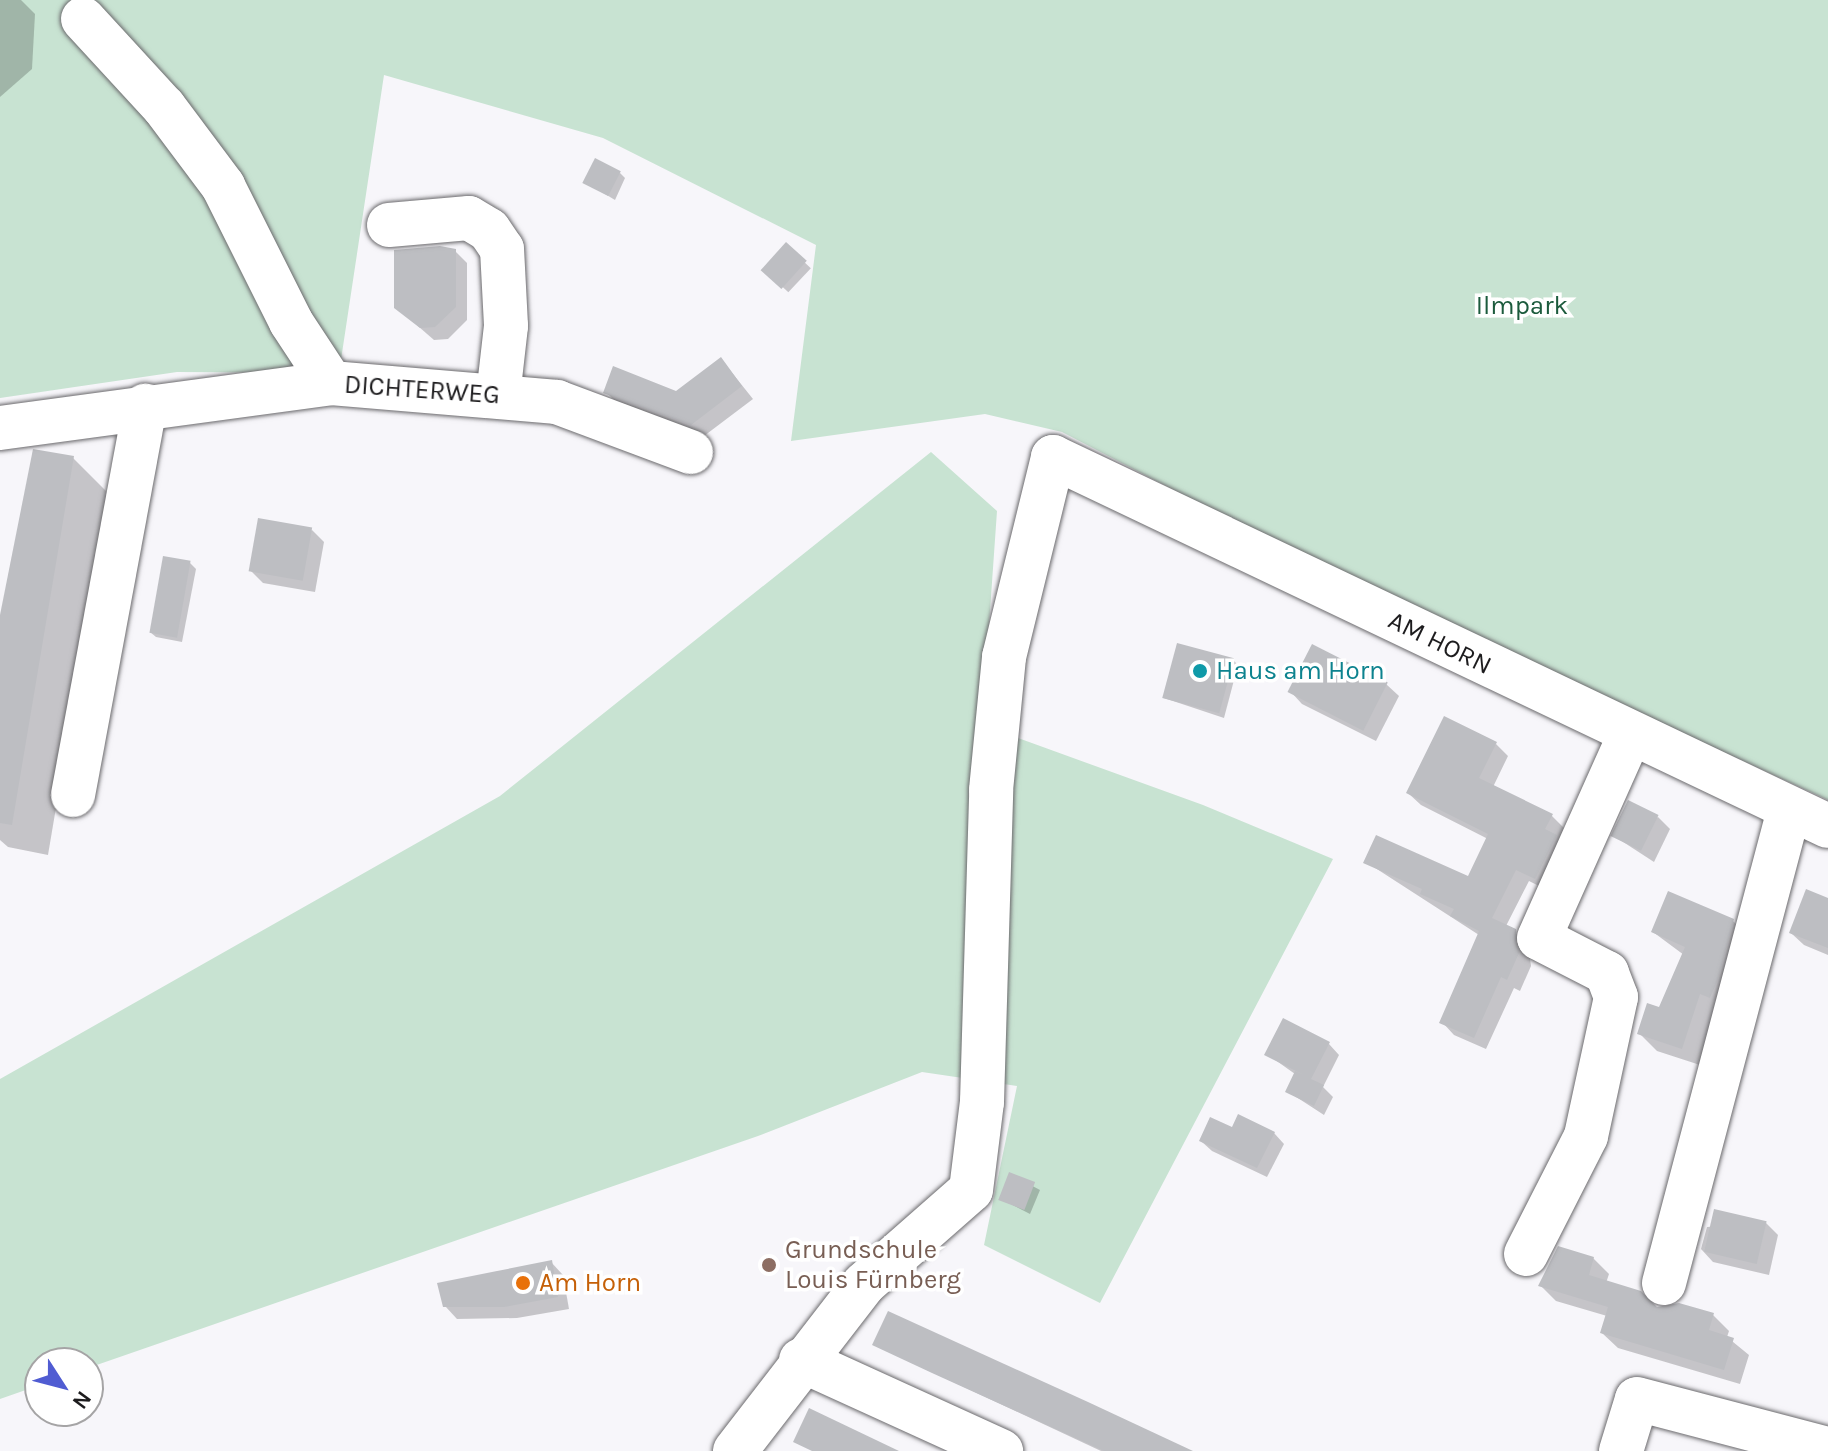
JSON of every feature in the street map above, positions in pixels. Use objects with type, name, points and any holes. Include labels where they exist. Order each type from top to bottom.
[{"type":"street","points":[[83,19],[164,107],[223,186],[291,322],[331,383]]},
{"type":"street","points":[[389,225],[469,218],[489,230],[502,249],[506,326],[498,396]]},
{"type":"street","name":"DICHTERWEG","points":[[0,428],[331,383],[557,402],[691,452]]},
{"type":"street","points":[[73,795],[145,406]]},
{"type":"street","name":"AM HORN","points":[[801,1360],[885,1263],[964,1200],[978,1159],[991,790],[1004,657],[1053,457],[1809,818]]},
{"type":"street","points":[[1526,1254],[1586,1136],[1616,997],[1607,973],[1539,938],[1630,735]]},
{"type":"street","points":[[1664,1283],[1809,818]]},
{"type":"street","points":[[735,1451],[801,1360],[1001,1451]]},
{"type":"street","points":[[1621,1451],[1637,1399],[1828,1449]]},
{"type":"green space","name":"Ilmpark","points":[[0,0],[1828,0],[1828,800],[1328,570],[1062,432],[985,414],[791,441],[816,245],[603,138],[384,75],[339,373],[177,372],[0,398]]},
{"type":"green space","points":[[931,452],[997,511],[982,725],[1203,805],[1333,859],[1100,1303],[984,1245],[1017,1086],[922,1072],[758,1136],[104,1362],[104,1347],[24,1347],[24,1391],[0,1399],[0,1079],[500,796]]},
{"type":"building","points":[[595,158],[621,171],[608,196],[582,183]]},
{"type":"building","points":[[786,242],[807,261],[781,289],[761,270]]},
{"type":"building","points":[[440,246],[456,249],[456,307],[435,327],[420,328],[394,308],[394,250]]},
{"type":"building","points":[[721,357],[742,386],[691,425],[603,393],[613,366],[676,391]]},
{"type":"building","points":[[33,449],[74,456],[12,825],[0,823],[0,615]]},
{"type":"building","points":[[258,518],[312,528],[303,581],[249,571]]},
{"type":"building","points":[[163,556],[191,561],[177,638],[149,633]]},
{"type":"building","name":"Haus am Horn","points":[[1177,643],[1234,658],[1219,713],[1162,698]]},
{"type":"building","points":[[1312,644],[1388,683],[1363,731],[1287,692]]},
{"type":"building","points":[[1444,716],[1497,742],[1479,778],[1553,814],[1545,829],[1557,835],[1535,879],[1516,870],[1492,918],[1516,929],[1519,953],[1507,980],[1501,977],[1474,1038],[1439,1023],[1479,931],[1450,916],[1454,909],[1420,894],[1422,889],[1363,863],[1376,835],[1468,876],[1488,834],[1406,793]]},
{"type":"building","points":[[1628,800],[1659,815],[1641,851],[1610,836]]},
{"type":"building","points":[[1806,889],[1828,898],[1828,948],[1789,933]]},
{"type":"building","points":[[1668,891],[1734,919],[1718,979],[1710,998],[1700,994],[1682,1049],[1637,1034],[1647,1003],[1659,1007],[1685,947],[1651,932]]},
{"type":"building","points":[[1283,1018],[1330,1042],[1311,1079],[1324,1085],[1314,1106],[1285,1092],[1295,1071],[1304,1075],[1264,1055]]},
{"type":"building","points":[[1238,1114],[1275,1132],[1257,1168],[1199,1141],[1210,1117],[1232,1127]]},
{"type":"building","points":[[1009,1172],[1035,1182],[1024,1210],[998,1200]]},
{"type":"building","points":[[1714,1209],[1767,1221],[1757,1264],[1704,1252]]},
{"type":"building","points":[[1558,1246],[1594,1257],[1589,1275],[1641,1291],[1657,1307],[1679,1303],[1714,1313],[1709,1330],[1734,1338],[1724,1370],[1600,1333],[1608,1307],[1538,1286]]},
{"type":"building","points":[[552,1260],[558,1297],[504,1307],[443,1307],[437,1283]]},
{"type":"building","points":[[888,1311],[1193,1451],[1104,1451],[932,1373],[872,1345]]},
{"type":"building","points":[[809,1408],[899,1451],[812,1451],[793,1442]]},
{"type":"place","name":"Haus am Horn","points":[[1200,671]]},
{"type":"place","name":"Grundschule Louis Fürnberg","points":[[769,1265]]},
{"type":"place","name":"Am Horn","points":[[523,1283]]}]
